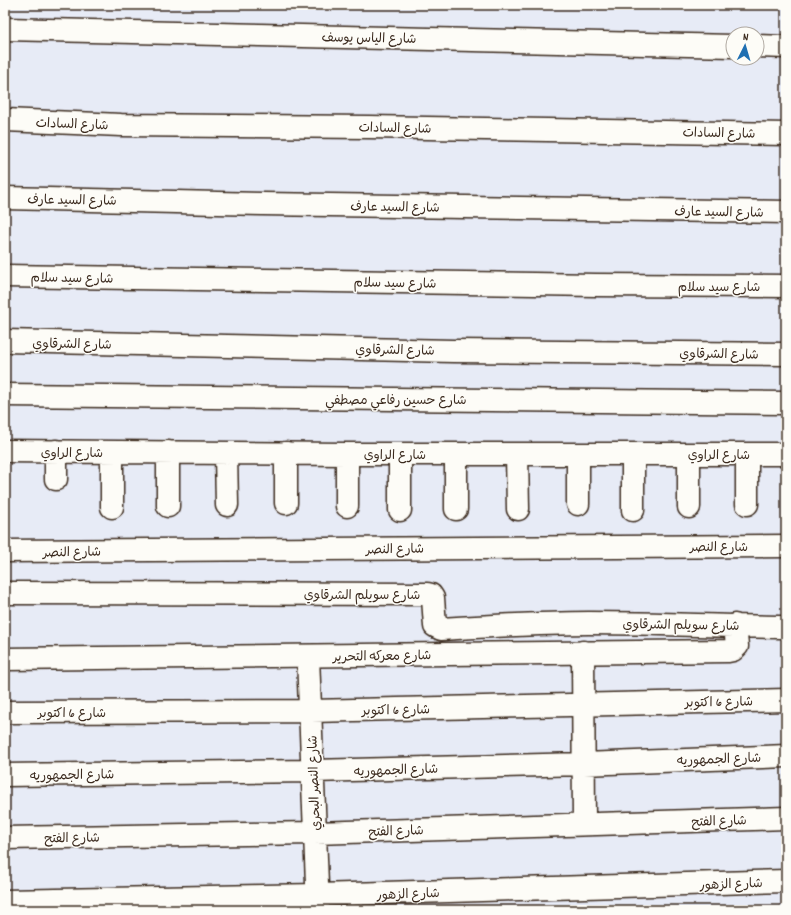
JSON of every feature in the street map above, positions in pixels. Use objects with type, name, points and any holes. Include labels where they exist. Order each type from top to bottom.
[{"type":"street","name":"شارع الياس يوسف","points":[[5,29],[725,46]]},
{"type":"street","points":[[765,46],[786,47]]},
{"type":"street","name":"شارع السادات","points":[[5,120],[121,125],[385,127],[786,134]]},
{"type":"street","name":"شارع السيد عارف","points":[[5,198],[279,205],[786,212]]},
{"type":"street","name":"شارع سيد سلام","points":[[5,276],[596,285],[786,286]]},
{"type":"street","name":"شارع الشرقاوي","points":[[5,341],[445,350],[786,354]]},
{"type":"street","name":"شارع حسين رفاعي مصطفي","points":[[5,396],[786,403]]},
{"type":"street","name":"شارع الراوي","points":[[5,451],[347,454],[786,454]]},
{"type":"street","points":[[56,452],[56,479]]},
{"type":"street","points":[[112,452],[112,507]]},
{"type":"street","points":[[168,452],[168,506]]},
{"type":"street","points":[[226,453],[227,505]]},
{"type":"street","points":[[286,453],[286,503]]},
{"type":"street","points":[[347,454],[347,506]]},
{"type":"street","points":[[400,454],[400,510]]},
{"type":"street","points":[[456,454],[456,509]]},
{"type":"street","points":[[517,454],[518,509]]},
{"type":"street","points":[[578,454],[578,504]]},
{"type":"street","points":[[633,454],[633,510]]},
{"type":"street","points":[[689,454],[689,507]]},
{"type":"street","points":[[747,454],[747,504]]},
{"type":"street","name":"شارع النصر","points":[[5,551],[786,546]]},
{"type":"street","name":"شارع سويلم الشرقاوي","points":[[5,593],[427,594],[431,595],[433,598],[435,626],[441,629],[588,623],[786,627]]},
{"type":"street","name":"شارع معركه التحرير","points":[[5,659],[731,651],[736,646],[735,625]]},
{"type":"street","points":[[583,652],[584,824]]},
{"type":"street","name":"شارع النصر البحري","points":[[308,656],[318,903]]},
{"type":"street","name":"شارع 6 اكتوبر","points":[[5,712],[311,711],[786,700]]},
{"type":"street","name":"شارع الجمهوريه","points":[[5,775],[313,771],[584,764],[786,756]]},
{"type":"street","name":"شارع الفتح","points":[[5,838],[315,832],[786,818]]},
{"type":"street","name":"شارع الزهور","points":[[5,901],[318,903],[786,881]]}]
